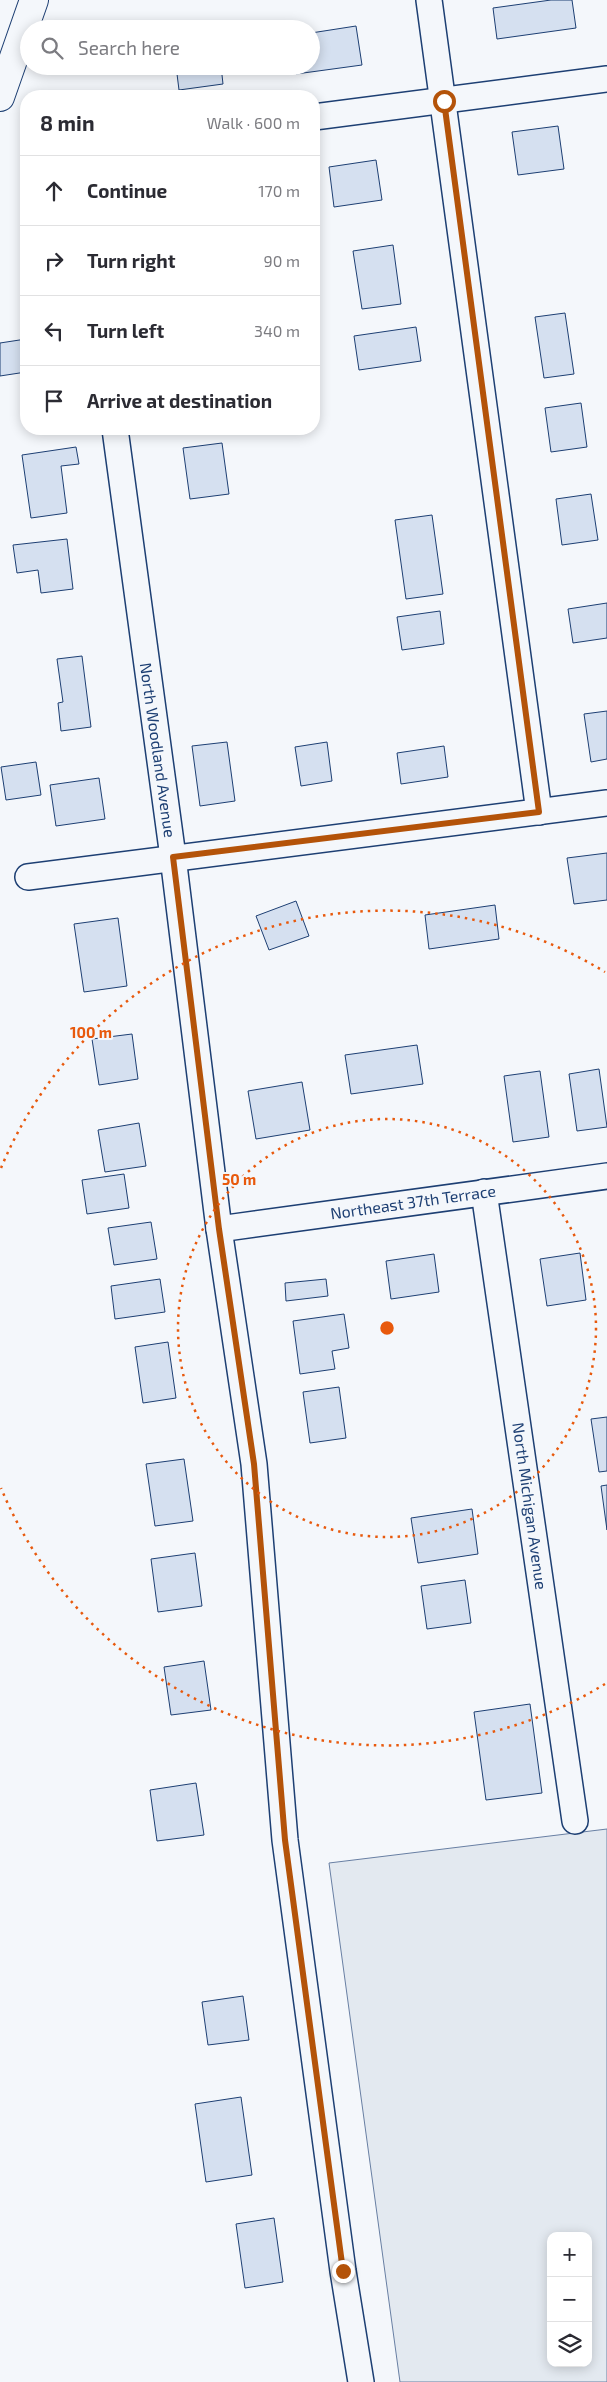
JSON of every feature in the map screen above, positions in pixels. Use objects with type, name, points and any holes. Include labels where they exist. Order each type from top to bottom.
[{"type":"highway","points":[[27,20],[34,0]]},
{"type":"highway","points":[[0,97],[20,40]]},
{"type":"street","points":[[429,0],[539,812]]},
{"type":"street","points":[[320,116],[607,79]]},
{"type":"street","name":"North Woodland Avenue","points":[[116,435],[173,857],[219,1229],[254,1464],[285,1840],[342,2262],[361,2382]]},
{"type":"street","points":[[28,877],[607,803]]},
{"type":"street","name":"Northeast 37th Terrace","points":[[219,1229],[607,1176]]},
{"type":"street","name":"North Michigan Avenue","points":[[484,1192],[575,1821]]},
{"type":"shaded area","points":[[607,1829],[607,2382],[400,2382],[329,1863]]},
{"type":"building","points":[[551,0],[572,0],[576,28],[497,39],[493,8]]},
{"type":"building","points":[[356,26],[362,65],[320,71],[320,32]]},
{"type":"building","points":[[177,75],[222,75],[223,84],[179,90]]},
{"type":"building","points":[[558,126],[564,169],[518,175],[512,132]]},
{"type":"building","points":[[376,160],[382,200],[334,207],[329,167]]},
{"type":"building","points":[[393,245],[401,304],[362,309],[353,251]]},
{"type":"building","points":[[565,313],[574,374],[544,378],[535,317]]},
{"type":"building","points":[[416,327],[421,361],[359,370],[354,336]]},
{"type":"building","points":[[20,340],[20,373],[0,376],[0,343]]},
{"type":"building","points":[[581,403],[587,447],[551,452],[545,408]]},
{"type":"building","points":[[222,443],[229,494],[190,499],[183,448]]},
{"type":"building","points":[[76,447],[79,464],[61,466],[67,513],[31,518],[22,455]]},
{"type":"building","points":[[591,494],[598,540],[562,545],[556,499]]},
{"type":"building","points":[[432,515],[443,594],[406,599],[395,520]]},
{"type":"building","points":[[67,539],[73,589],[41,593],[38,570],[17,573],[13,545]]},
{"type":"building","points":[[607,603],[607,638],[573,643],[568,609]]},
{"type":"building","points":[[440,611],[444,644],[402,650],[397,617]]},
{"type":"building","points":[[82,656],[91,727],[61,731],[58,703],[63,702],[57,659]]},
{"type":"building","points":[[607,711],[607,759],[591,762],[584,714]]},
{"type":"building","points":[[227,742],[235,801],[200,806],[192,746]]},
{"type":"building","points":[[327,742],[332,781],[301,786],[295,747]]},
{"type":"building","points":[[444,746],[448,777],[401,784],[397,753]]},
{"type":"building","points":[[36,762],[41,795],[6,800],[1,767]]},
{"type":"building","points":[[99,778],[105,819],[56,826],[50,785]]},
{"type":"building","points":[[607,853],[607,900],[574,904],[567,858]]},
{"type":"building","points":[[296,901],[309,936],[269,950],[256,916]]},
{"type":"building","points":[[495,905],[499,939],[429,949],[425,915]]},
{"type":"building","points":[[118,918],[127,986],[84,992],[74,924]]},
{"type":"building","points":[[132,1034],[138,1079],[99,1085],[92,1039]]},
{"type":"building","points":[[417,1045],[423,1084],[351,1094],[345,1055]]},
{"type":"building","points":[[599,1069],[607,1127],[577,1131],[569,1074]]},
{"type":"building","points":[[540,1071],[549,1137],[513,1142],[504,1076]]},
{"type":"building","points":[[302,1082],[310,1130],[256,1139],[248,1091]]},
{"type":"building","points":[[139,1123],[146,1166],[105,1172],[98,1130]]},
{"type":"building","points":[[124,1174],[129,1208],[87,1214],[82,1180]]},
{"type":"building","points":[[151,1222],[157,1259],[114,1265],[108,1228]]},
{"type":"building","points":[[580,1253],[586,1300],[547,1306],[540,1259]]},
{"type":"building","points":[[434,1254],[439,1292],[391,1299],[386,1261]]},
{"type":"building","points":[[160,1279],[165,1312],[115,1319],[111,1286]]},
{"type":"building","points":[[326,1279],[328,1296],[286,1301],[285,1283]]},
{"type":"building","points":[[344,1314],[349,1348],[332,1351],[335,1369],[300,1374],[293,1321]]},
{"type":"building","points":[[168,1342],[176,1398],[143,1403],[135,1347]]},
{"type":"building","points":[[339,1387],[346,1438],[310,1443],[303,1392]]},
{"type":"building","points":[[607,1417],[607,1471],[599,1472],[591,1419]]},
{"type":"building","points":[[184,1459],[193,1521],[155,1526],[146,1464]]},
{"type":"building","points":[[607,1485],[607,1530],[601,1486]]},
{"type":"building","points":[[472,1509],[478,1554],[418,1563],[411,1518]]},
{"type":"building","points":[[195,1553],[202,1606],[158,1612],[151,1559]]},
{"type":"building","points":[[465,1580],[471,1623],[427,1629],[421,1586]]},
{"type":"building","points":[[204,1661],[211,1710],[171,1715],[164,1667]]},
{"type":"building","points":[[530,1704],[542,1793],[486,1800],[474,1712]]},
{"type":"building","points":[[196,1783],[204,1835],[157,1841],[150,1790]]},
{"type":"building","points":[[243,1996],[249,2040],[208,2045],[202,2002]]},
{"type":"building","points":[[241,2097],[252,2175],[206,2182],[195,2104]]},
{"type":"building","points":[[274,2218],[283,2282],[245,2288],[236,2224]]},
{"type":"route","points":[[343,2271],[285,1840],[254,1464],[219,1229],[173,857],[539,812],[444,101]]}]
